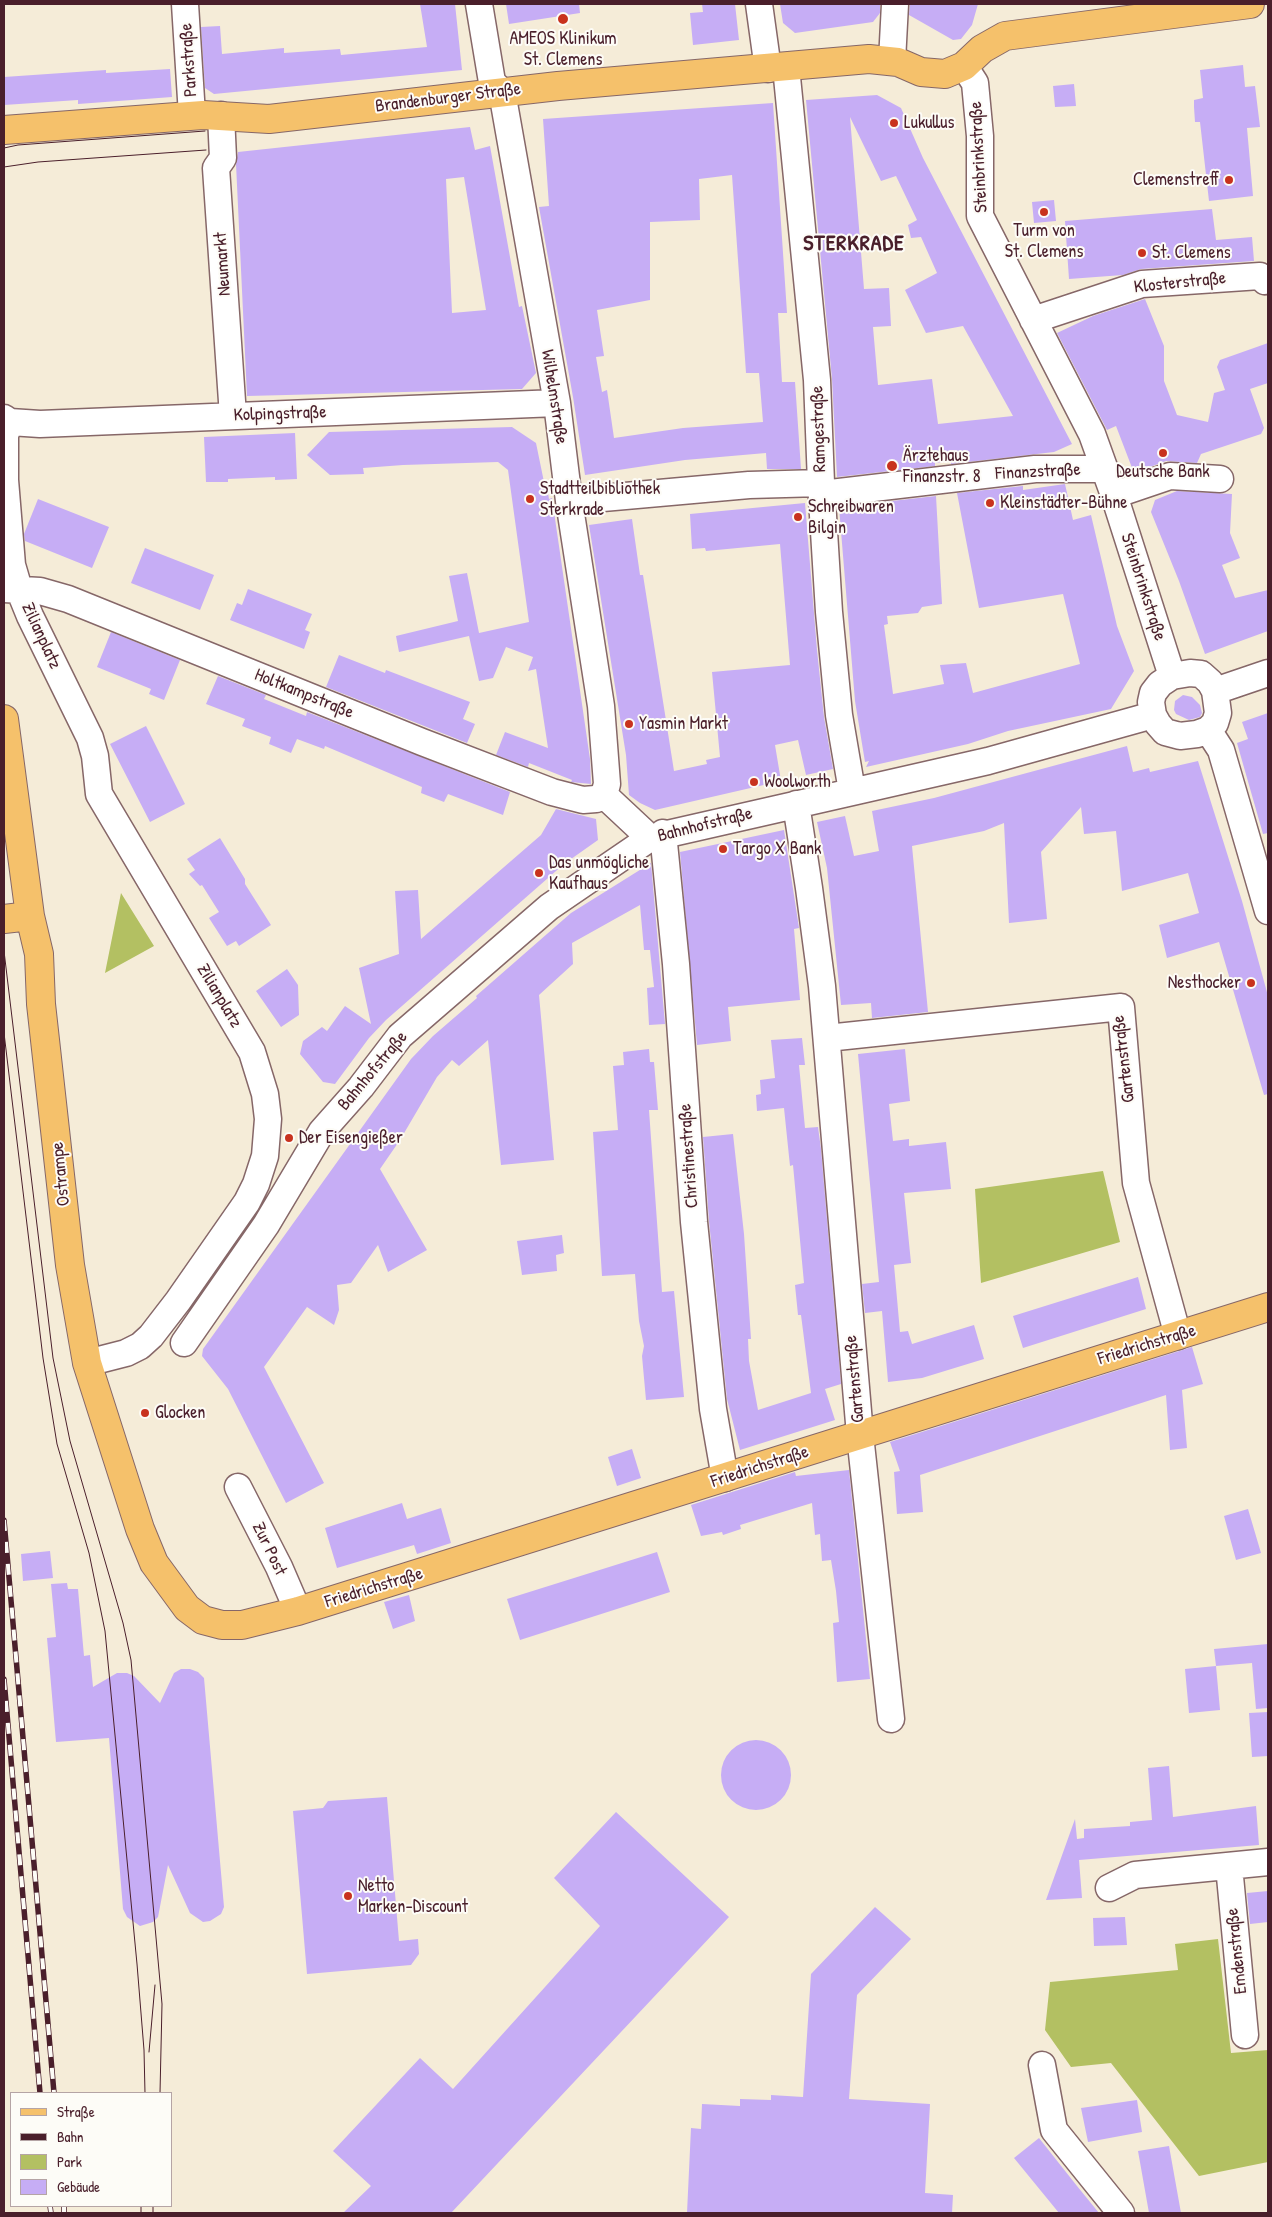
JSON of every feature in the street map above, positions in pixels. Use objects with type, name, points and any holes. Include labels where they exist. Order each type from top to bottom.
[{"type":"main road","points":[[964,66],[988,45],[1005,36],[1214,6],[1250,4]]},
{"type":"main road","name":"Brandenburger Straße","points":[[4,130],[192,115],[221,115],[269,119],[610,81],[869,59],[892,61],[921,72],[933,74],[950,72],[964,66]]},
{"type":"main road","name":"Ostrampe","points":[[4,719],[14,918],[39,954],[41,1004],[70,1265],[87,1363],[140,1528],[154,1563],[187,1608]]},
{"type":"main road","name":"Friedrichstraße","points":[[187,1608],[203,1620],[232,1626],[251,1624],[298,1612],[1268,1307]]},
{"type":"street","name":"Parkstraße","points":[[185,4],[192,115]]},
{"type":"street","name":"Wilhelmstraße","points":[[479,4],[492,82],[502,92],[556,403],[569,501],[601,706],[607,784],[604,795]]},
{"type":"street","name":"Ramgestraße","points":[[760,4],[777,68],[817,380],[821,488],[829,612],[839,714],[852,790]]},
{"type":"street","points":[[892,61],[895,4]]},
{"type":"street","name":"Steinbrinkstraße","points":[[964,66],[974,83],[976,92],[980,136],[980,216],[1092,434],[1114,495],[1172,676]]},
{"type":"street","name":"Neumarkt","points":[[221,115],[223,158],[216,168],[233,416]]},
{"type":"street","name":"Klosterstraße","points":[[1034,320],[1142,284],[1260,276],[1265,281],[1268,280]]},
{"type":"street","name":"Kolpingstraße","points":[[7,420],[40,424],[556,403]]},
{"type":"street","points":[[7,420],[5,480],[12,564],[11,589]]},
{"type":"street","name":"Finanzstraße","points":[[569,501],[749,485],[821,488],[1035,468],[1105,469]]},
{"type":"street","points":[[1114,495],[1170,476],[1220,479]]},
{"type":"street","name":"Holtkampstraße","points":[[11,589],[40,591],[68,599],[413,739],[552,792],[583,800],[596,799],[604,795]]},
{"type":"street","name":"Zilianplatz","points":[[11,589],[30,616],[90,738],[96,756],[99,794],[256,1060],[265,1094],[268,1119],[262,1167],[247,1202],[178,1301],[151,1336],[140,1346],[126,1353],[87,1363]]},
{"type":"street","points":[[1190,673],[1201,674],[1210,682],[1215,691],[1218,713],[1215,723],[1208,730],[1197,734],[1180,736],[1165,732],[1153,715],[1151,702],[1153,693],[1160,684],[1172,676],[1190,673]]},
{"type":"street","points":[[1215,691],[1268,673]]},
{"type":"street","name":"Bahnhofstraße","points":[[184,1343],[266,1225],[322,1131],[361,1087],[400,1036],[549,907],[657,835],[988,761],[1153,715]]},
{"type":"street","points":[[1208,730],[1221,750],[1268,911]]},
{"type":"street","points":[[604,795],[657,835]]},
{"type":"street","name":"Gartenstraße","points":[[796,804],[810,888],[822,986],[860,1435],[891,1719]]},
{"type":"street","name":"Christinestraße","points":[[657,835],[676,964],[694,1222],[713,1409],[724,1478]]},
{"type":"street","name":"Gartenstraße","points":[[827,1038],[1121,1007],[1136,1183],[1178,1336]]},
{"type":"street","points":[[262,1167],[311,1151]]},
{"type":"street","name":"Zur Post","points":[[238,1487],[279,1567],[298,1612]]},
{"type":"street","points":[[1109,1888],[1135,1875],[1268,1862]]},
{"type":"street","name":"Emdenstraße","points":[[1228,1866],[1245,2035]]},
{"type":"street","points":[[1042,2065],[1054,2130],[1121,2213]]},
{"type":"green space","points":[[121,893],[154,946],[105,973]]},
{"type":"green space","points":[[1103,1171],[1120,1242],[981,1283],[975,1189]]},
{"type":"green space","points":[[1218,1939],[1231,2053],[1268,2050],[1268,2162],[1199,2176],[1111,2063],[1071,2067],[1045,2030],[1050,1982],[1178,1970],[1175,1944]]},
{"type":"building","points":[[420,4],[455,4],[462,70],[214,94],[205,88],[201,27],[220,26],[222,54],[284,48],[284,53],[340,49],[341,55],[427,47]]},
{"type":"building","points":[[506,4],[579,4],[580,13],[509,24]]},
{"type":"building","points":[[702,4],[735,4],[739,40],[693,45],[690,13],[703,12]]},
{"type":"building","points":[[780,4],[880,4],[880,13],[873,22],[795,33],[783,23]]},
{"type":"building","points":[[910,4],[978,4],[972,25],[961,39],[953,40],[909,15]]},
{"type":"building","points":[[1243,65],[1245,87],[1255,86],[1260,127],[1247,128],[1253,196],[1209,201],[1200,122],[1195,122],[1194,100],[1203,98],[1200,70]]},
{"type":"building","points":[[170,69],[172,97],[78,104],[78,100],[4,105],[4,77],[106,70],[106,73]]},
{"type":"building","points":[[1074,84],[1076,106],[1055,107],[1053,86]]},
{"type":"building","points":[[877,95],[901,108],[923,158],[1072,444],[1054,452],[951,464],[951,461],[935,463],[935,466],[837,477],[832,379],[806,100]],"holes":[[[850,117],[881,181],[896,176],[917,220],[908,225],[911,238],[921,237],[937,273],[905,290],[926,333],[963,326],[1013,416],[938,424],[932,379],[878,385],[873,327],[891,326],[889,288],[864,289]]]},
{"type":"building","points":[[773,103],[787,313],[778,313],[782,382],[795,382],[801,469],[767,469],[766,453],[685,460],[585,475],[539,207],[549,206],[543,119]],"holes":[[[732,175],[746,373],[759,373],[763,422],[683,428],[614,438],[607,390],[602,392],[596,357],[604,356],[597,310],[650,300],[650,222],[700,220],[699,179]]]},
{"type":"building","points":[[470,127],[475,150],[490,146],[519,307],[522,306],[536,373],[522,389],[247,396],[236,164],[238,152]],"holes":[[[464,177],[486,310],[452,313],[446,179]]]},
{"type":"building","name":"Turm von St. Clemens","points":[[1054,200],[1056,221],[1034,223],[1032,202]]},
{"type":"building","name":"St. Clemens","points":[[1212,209],[1216,240],[1252,237],[1254,261],[1141,269],[1123,275],[1069,279],[1065,221]]},
{"type":"building","points":[[1145,299],[1164,346],[1164,381],[1177,415],[1208,422],[1214,393],[1225,390],[1217,367],[1220,360],[1268,343],[1268,383],[1250,389],[1264,428],[1261,434],[1201,454],[1197,463],[1166,461],[1134,473],[1116,426],[1107,430],[1057,333],[1093,316]]},
{"type":"building","points":[[512,427],[536,443],[544,482],[546,482],[549,499],[552,498],[590,759],[591,784],[571,782],[572,780],[529,763],[528,767],[496,755],[505,732],[548,748],[536,669],[528,671],[533,657],[506,647],[493,678],[479,681],[469,636],[399,652],[396,636],[458,621],[449,576],[467,573],[479,633],[529,622],[508,470],[498,462],[363,468],[364,474],[330,475],[307,455],[329,432]]},
{"type":"building","points":[[295,433],[297,479],[275,480],[275,477],[228,479],[228,482],[206,482],[204,437]]},
{"type":"building","points":[[1065,484],[1073,520],[1091,515],[1117,626],[1134,671],[1111,709],[1008,731],[968,744],[866,767],[869,761],[865,762],[855,701],[839,507],[936,496],[942,604],[922,607],[918,613],[887,616],[888,624],[884,625],[893,694],[944,684],[940,665],[966,663],[973,693],[1080,664],[1063,594],[979,608],[957,493],[1023,486],[1023,490]]},
{"type":"building","points":[[1177,491],[1232,494],[1230,533],[1240,558],[1222,565],[1235,598],[1268,590],[1268,631],[1205,654],[1179,581],[1151,512],[1155,500]]},
{"type":"building","points":[[38,499],[109,527],[92,568],[25,541],[24,534]]},
{"type":"building","points":[[805,503],[824,717],[833,769],[806,775],[798,740],[775,745],[781,781],[655,810],[640,803],[629,795],[626,755],[589,525],[632,519],[640,575],[643,575],[674,771],[707,764],[706,760],[720,757],[712,672],[790,665],[780,544],[706,551],[705,548],[692,549],[690,514]]},
{"type":"building","points":[[145,548],[214,575],[200,610],[131,583]]},
{"type":"building","points":[[248,589],[312,614],[305,630],[310,632],[304,649],[230,620],[237,603],[242,605]]},
{"type":"building","points":[[111,632],[180,660],[164,700],[149,694],[151,689],[97,667]]},
{"type":"building","points":[[339,655],[385,673],[386,670],[470,702],[463,719],[475,724],[467,743],[326,687]]},
{"type":"building","points":[[218,676],[266,695],[264,699],[306,716],[307,712],[510,792],[503,815],[448,794],[444,802],[421,793],[422,787],[325,746],[324,749],[297,739],[291,753],[269,744],[271,737],[242,726],[245,719],[206,704]]},
{"type":"building","points":[[1183,695],[1192,697],[1200,705],[1202,713],[1200,717],[1189,720],[1176,714],[1174,710],[1175,701]]},
{"type":"building","points":[[1268,713],[1268,833],[1263,834],[1237,743],[1248,739],[1242,722]]},
{"type":"building","points":[[146,726],[185,804],[150,822],[110,744]]},
{"type":"building","points":[[1127,746],[1133,772],[1149,768],[1150,772],[1198,761],[1242,901],[1268,996],[1268,1094],[1264,1095],[1219,942],[1167,958],[1159,925],[1199,913],[1188,873],[1122,891],[1116,831],[1084,834],[1081,807],[1041,852],[1047,919],[1009,923],[1004,823],[984,831],[912,846],[928,1012],[872,1018],[871,1003],[841,1005],[827,868],[817,822],[845,816],[854,856],[879,851],[872,811],[934,798]]},
{"type":"building","points":[[556,809],[596,819],[598,840],[564,864],[386,1020],[369,1038],[335,1084],[323,1082],[300,1054],[303,1041],[322,1027],[327,1031],[345,1006],[371,1024],[359,968],[399,954],[395,891],[418,890],[421,939],[541,835]]},
{"type":"building","points":[[784,830],[799,928],[794,929],[800,1000],[728,1007],[731,1041],[697,1045],[680,852]]},
{"type":"building","points":[[220,838],[245,879],[245,884],[271,925],[239,946],[236,941],[227,946],[209,918],[219,912],[202,885],[200,886],[189,874],[195,870],[187,859]]},
{"type":"building","points":[[651,863],[665,1024],[649,1025],[647,988],[654,987],[650,950],[644,950],[640,905],[572,943],[573,964],[539,995],[554,1160],[501,1165],[488,1040],[459,1066],[452,1060],[437,1077],[400,1140],[380,1169],[427,1250],[388,1272],[378,1245],[351,1283],[337,1285],[339,1310],[334,1325],[307,1307],[264,1367],[324,1483],[286,1503],[228,1389],[202,1356],[203,1349],[411,1059],[433,1036],[477,998],[476,996],[571,913]]},
{"type":"building","points":[[287,969],[298,985],[299,1015],[281,1027],[256,991]]},
{"type":"building","points":[[802,1038],[805,1065],[799,1065],[805,1128],[818,1127],[841,1384],[825,1389],[835,1420],[740,1450],[727,1399],[709,1221],[703,1137],[733,1134],[744,1234],[751,1339],[748,1339],[749,1361],[758,1410],[811,1393],[801,1315],[798,1315],[795,1285],[804,1283],[793,1165],[790,1166],[784,1108],[757,1111],[756,1095],[761,1094],[760,1080],[775,1078],[771,1040]]},
{"type":"building","points":[[649,1049],[650,1062],[654,1062],[658,1110],[649,1110],[662,1292],[674,1291],[684,1397],[646,1400],[642,1356],[644,1346],[639,1321],[635,1274],[602,1276],[593,1132],[618,1130],[613,1066],[624,1065],[623,1052]]},
{"type":"building","points":[[905,1049],[910,1101],[889,1104],[893,1141],[909,1139],[909,1146],[946,1142],[951,1189],[904,1193],[911,1263],[894,1265],[900,1332],[908,1331],[912,1344],[974,1325],[984,1359],[922,1378],[888,1382],[882,1311],[865,1313],[862,1284],[879,1282],[858,1054]]},
{"type":"building","points":[[562,1235],[564,1253],[556,1255],[557,1271],[522,1275],[517,1241]]},
{"type":"building","points":[[1138,1277],[1146,1309],[1023,1348],[1013,1316]]},
{"type":"building","points":[[1192,1347],[1203,1384],[1182,1390],[1187,1448],[1170,1450],[1166,1395],[920,1475],[923,1512],[897,1514],[894,1472],[900,1471],[890,1442]]},
{"type":"building","points":[[632,1449],[641,1478],[617,1486],[608,1457]]},
{"type":"building","points":[[849,1470],[870,1679],[837,1682],[833,1623],[839,1622],[836,1591],[831,1560],[822,1561],[820,1534],[815,1535],[812,1503],[740,1525],[741,1529],[723,1535],[722,1532],[701,1536],[691,1505],[795,1472],[796,1476]]},
{"type":"building","points":[[402,1503],[407,1519],[441,1508],[451,1543],[417,1554],[414,1545],[337,1568],[325,1528]]},
{"type":"building","points":[[1248,1509],[1261,1553],[1236,1560],[1224,1516]]},
{"type":"building","points":[[50,1551],[53,1578],[23,1581],[21,1554]]},
{"type":"building","points":[[657,1552],[670,1592],[520,1640],[507,1599]]},
{"type":"building","points":[[67,1583],[68,1589],[78,1589],[84,1656],[90,1655],[93,1687],[117,1673],[127,1673],[134,1676],[160,1703],[174,1673],[181,1669],[190,1669],[198,1672],[204,1678],[224,1907],[221,1914],[210,1921],[203,1922],[190,1913],[168,1865],[158,1917],[153,1922],[140,1926],[127,1917],[123,1909],[109,1738],[56,1742],[47,1638],[56,1637],[51,1584]]},
{"type":"building","points":[[409,1595],[415,1621],[393,1629],[384,1602]]},
{"type":"building","points":[[1268,1644],[1268,1708],[1256,1709],[1252,1663],[1216,1666],[1214,1649]]},
{"type":"building","points":[[1216,1666],[1220,1710],[1189,1713],[1185,1669]]},
{"type":"building","points":[[1268,1712],[1268,1756],[1252,1757],[1249,1713]]},
{"type":"building","points":[[756,1740],[769,1743],[781,1750],[788,1762],[791,1775],[788,1788],[781,1800],[769,1807],[756,1810],[743,1807],[731,1800],[724,1788],[721,1775],[724,1762],[731,1750],[743,1743]]},
{"type":"building","points":[[1169,1766],[1173,1817],[1256,1806],[1259,1845],[1079,1860],[1082,1898],[1046,1900],[1075,1819],[1077,1839],[1084,1838],[1084,1829],[1130,1826],[1130,1822],[1152,1820],[1148,1768]]},
{"type":"building","name":"Netto Marken-Discount","points":[[387,1797],[399,1941],[418,1939],[419,1954],[411,1965],[307,1974],[293,1811],[323,1808],[328,1801]]},
{"type":"building","points":[[616,1812],[729,1917],[451,2213],[343,2213],[371,2186],[333,2151],[420,2058],[453,2089],[600,1926],[554,1878]]},
{"type":"building","points":[[1268,1891],[1268,1922],[1250,1924],[1247,1893]]},
{"type":"building","points":[[875,1907],[911,1939],[857,1995],[849,2099],[930,2104],[925,2193],[953,2195],[952,2213],[687,2213],[691,2128],[701,2129],[702,2104],[740,2106],[740,2099],[771,2100],[771,2095],[803,2097],[811,1974]]},
{"type":"building","points":[[1125,1917],[1127,1945],[1094,1946],[1093,1918]]},
{"type":"building","points":[[1137,2100],[1142,2132],[1088,2142],[1081,2108]]},
{"type":"building","points":[[1039,2138],[1099,2213],[1059,2213],[1014,2158]]},
{"type":"building","points":[[1169,2146],[1181,2213],[1149,2213],[1138,2151]]},
{"type":"tram line","points":[[4,148],[18,145],[205,131]]},
{"type":"tram line","points":[[4,167],[38,162],[206,150]]},
{"type":"tram line","points":[[4,951],[53,1358],[70,1441],[123,1623],[131,1660],[162,2004],[160,2092]]},
{"type":"tram line","points":[[4,1033],[43,1358],[57,1444],[89,1553],[105,1631],[137,1964],[144,2050],[145,2092]]},
{"type":"tram line","points":[[149,2052],[155,1985]]},
{"type":"tram line","points":[[141,2207],[141,2213]]},
{"type":"tram line","points":[[153,2207],[153,2213]]},
{"type":"railway","points":[[4,1520],[54,2092]]},
{"type":"railway","points":[[4,1679],[40,2092]]},
{"type":"railway","points":[[50,2207],[51,2213]]},
{"type":"railway","points":[[64,2207],[64,2213]]},
{"type":"place","name":"AMEOS Klinikum St. Clemens","points":[[563,19]]},
{"type":"place","name":"Lukullus","points":[[894,123]]},
{"type":"place","name":"Clemenstreff","points":[[1229,180]]},
{"type":"place","name":"Turm von St. Clemens","points":[[1044,212]]},
{"type":"place","name":"St. Clemens","points":[[1142,253]]},
{"type":"place","name":"Deutsche Bank","points":[[1163,453]]},
{"type":"place","name":"Ärztehaus Finanzstr. 8","points":[[892,466]]},
{"type":"place","name":"Stadtteilbibliothek Sterkrade","points":[[530,499]]},
{"type":"place","name":"Kleinstädter-Bühne","points":[[990,503]]},
{"type":"place","name":"Schreibwaren Bilgin","points":[[798,517]]},
{"type":"place","name":"Yasmin Markt","points":[[629,724]]},
{"type":"place","name":"Woolworth","points":[[754,782]]},
{"type":"place","name":"Targo X Bank","points":[[723,849]]},
{"type":"place","name":"Das unmögliche Kaufhaus","points":[[539,873]]},
{"type":"place","name":"Nesthocker","points":[[1251,983]]},
{"type":"place","name":"Der Eisengießer","points":[[289,1138]]},
{"type":"place","name":"Glocken","points":[[145,1413]]},
{"type":"place","name":"Netto Marken-Discount","points":[[348,1896]]},
{"type":"district","name":"STERKRADE","points":[[854,244]]}]
